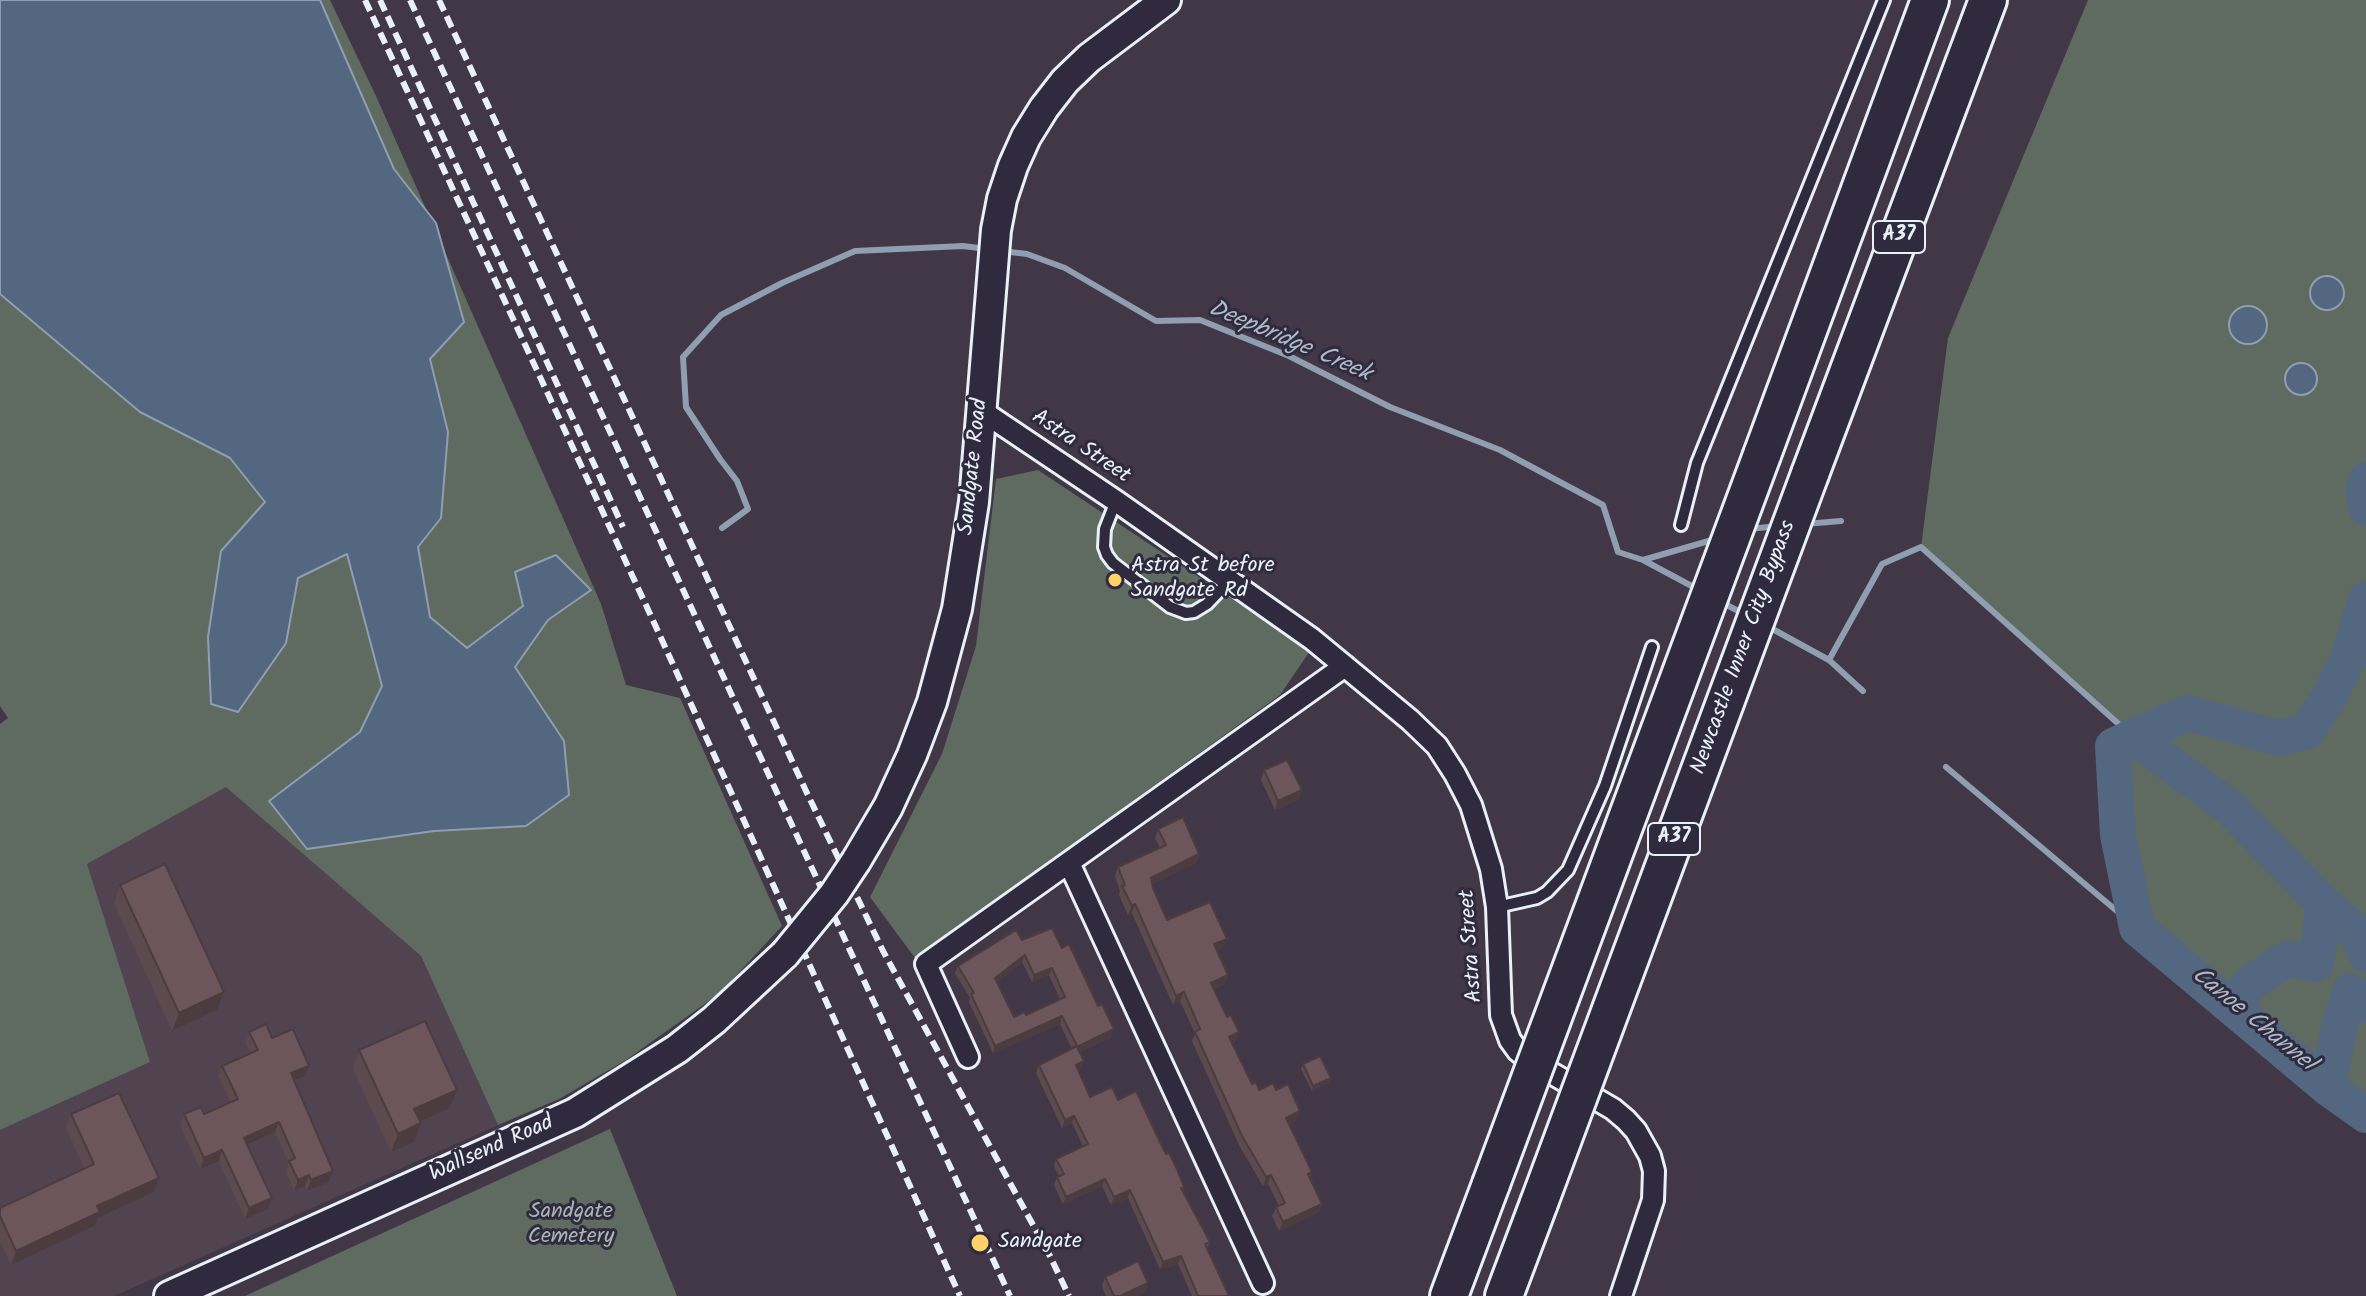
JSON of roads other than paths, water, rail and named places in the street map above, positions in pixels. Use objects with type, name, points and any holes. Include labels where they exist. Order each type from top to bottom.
[{"type":"highway","name":"A37","points":[[1449,1296],[1930,0]]},
{"type":"highway","name":"Newcastle Inner City Bypass","points":[[1504,1296],[1988,0]]},
{"type":"main road","name":"Sandgate Road","points":[[785,954],[834,894],[888,807],[912,755],[946,656],[957,609],[974,502],[996,230],[1013,166],[1044,108],[1089,58],[1166,0]]},
{"type":"main road","name":"Wallsend Road","points":[[169,1296],[575,1113],[677,1049],[714,1020],[785,954]]},
{"type":"street","name":"Astra Street","points":[[982,411],[1312,639],[1437,746],[1471,805],[1491,869],[1497,907],[1501,1015],[1510,1040],[1529,1060],[1613,1109],[1636,1131],[1650,1156],[1654,1171],[1653,1200],[1621,1296]]},
{"type":"street","points":[[968,1057],[926,964],[1345,666]]},
{"type":"street","points":[[1069,863],[1263,1283]]},
{"type":"lane","points":[[1681,525],[1697,463],[1884,0]]},
{"type":"lane","points":[[1116,501],[1105,529],[1107,555],[1170,607],[1186,613],[1194,612],[1207,604],[1228,582]]},
{"type":"lane","points":[[1497,907],[1537,898],[1568,870],[1605,786],[1652,647]]},
{"type":"water","points":[[0,0],[320,0],[394,169],[436,223],[464,322],[430,359],[448,432],[441,518],[418,547],[430,617],[467,648],[523,606],[515,572],[556,555],[591,590],[548,620],[515,667],[564,741],[569,795],[526,826],[434,831],[307,849],[269,801],[360,732],[382,686],[347,554],[298,578],[286,643],[238,712],[211,704],[208,637],[221,551],[265,502],[230,458],[140,412],[0,294]]},
{"type":"water","points":[[2327,276],[2339,281],[2344,293],[2339,305],[2327,310],[2315,305],[2310,293],[2315,281]]},
{"type":"water","points":[[2248,306],[2261,312],[2267,325],[2261,338],[2248,344],[2235,338],[2229,325],[2235,312]]},
{"type":"water","points":[[2301,363],[2313,367],[2317,379],[2313,391],[2301,395],[2289,391],[2285,379],[2289,367]]},
{"type":"waterway","name":"Deepbridge Creek","points":[[722,528],[748,509],[737,481],[686,407],[683,357],[721,315],[782,283],[855,251],[963,246],[987,249]]},
{"type":"waterway","name":"Deepbridge Creek","points":[[1002,251],[1027,254],[1065,268],[1156,321],[1200,320],[1289,356],[1390,407],[1500,450],[1603,505],[1618,552],[1643,560]]},
{"type":"waterway","name":"Canoe Channel","points":[[2366,480],[2363,493],[2366,507]]},
{"type":"waterway","points":[[1805,524],[1841,521]]},
{"type":"waterway","points":[[1749,529],[1778,526]]},
{"type":"waterway","points":[[1701,591],[1643,560],[1719,538]]},
{"type":"waterway","points":[[1767,626],[1829,660],[1882,564],[1921,547],[2132,736]]},
{"type":"waterway","name":"Canoe Channel","points":[[2366,599],[2349,657],[2331,694],[2307,731],[2279,738],[2188,713],[2113,746],[2118,835],[2137,928],[2328,1088],[2366,1115]]},
{"type":"waterway","points":[[1721,602],[1746,615]]},
{"type":"waterway","points":[[1829,660],[1863,691]]},
{"type":"waterway","points":[[2132,736],[2228,806],[2324,904],[2316,964],[2288,958],[2249,984],[2234,1009]]},
{"type":"waterway","name":"Canoe Channel","points":[[1946,767],[2137,928]]},
{"type":"waterway","points":[[2324,904],[2359,935],[2366,954]]},
{"type":"waterway","points":[[2328,1088],[2338,1032],[2350,991],[2366,1005]]},
{"type":"railway","points":[[365,0],[651,616],[960,1296]]},
{"type":"railway","points":[[380,0],[623,527]]},
{"type":"railway","points":[[410,0],[1010,1296]]},
{"type":"railway","points":[[439,0],[883,951],[1069,1296]]},
{"type":"place","name":"Astra St before Sandgate Rd","points":[[1115,580]]},
{"type":"place","name":"Sandgate","points":[[980,1243]]},
{"type":"park label","name":"Sandgate Cemetery","points":[[571,1226]]}]
